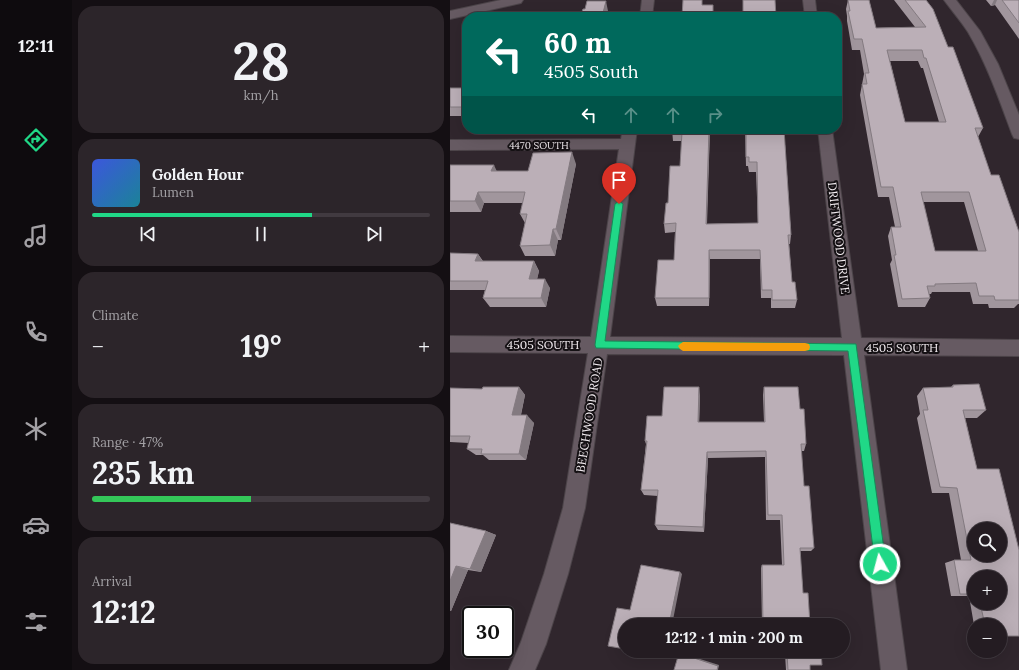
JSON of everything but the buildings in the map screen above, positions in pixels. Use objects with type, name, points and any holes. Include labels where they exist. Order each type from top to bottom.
[{"type":"street","points":[[463,12],[517,0]]},
{"type":"street","points":[[647,12],[648,0]]},
{"type":"street","points":[[809,0],[810,12]]},
{"type":"street","points":[[950,0],[966,18],[984,46],[1019,134]]},
{"type":"street","points":[[450,15],[462,12]]},
{"type":"street","name":"DRIFTWOOD DRIVE","points":[[826,134],[894,670]]},
{"type":"street","name":"4470 SOUTH","points":[[450,145],[629,137]]},
{"type":"street","name":"BEECHWOOD ROAD","points":[[522,670],[533,644],[556,574],[574,508],[629,137]]},
{"type":"street","name":"4505 SOUTH","points":[[450,344],[1019,348]]},
{"type":"slow traffic","points":[[683,346],[805,347]]},
{"type":"route","points":[[619,204],[599,345],[852,347],[880,564]]}]
